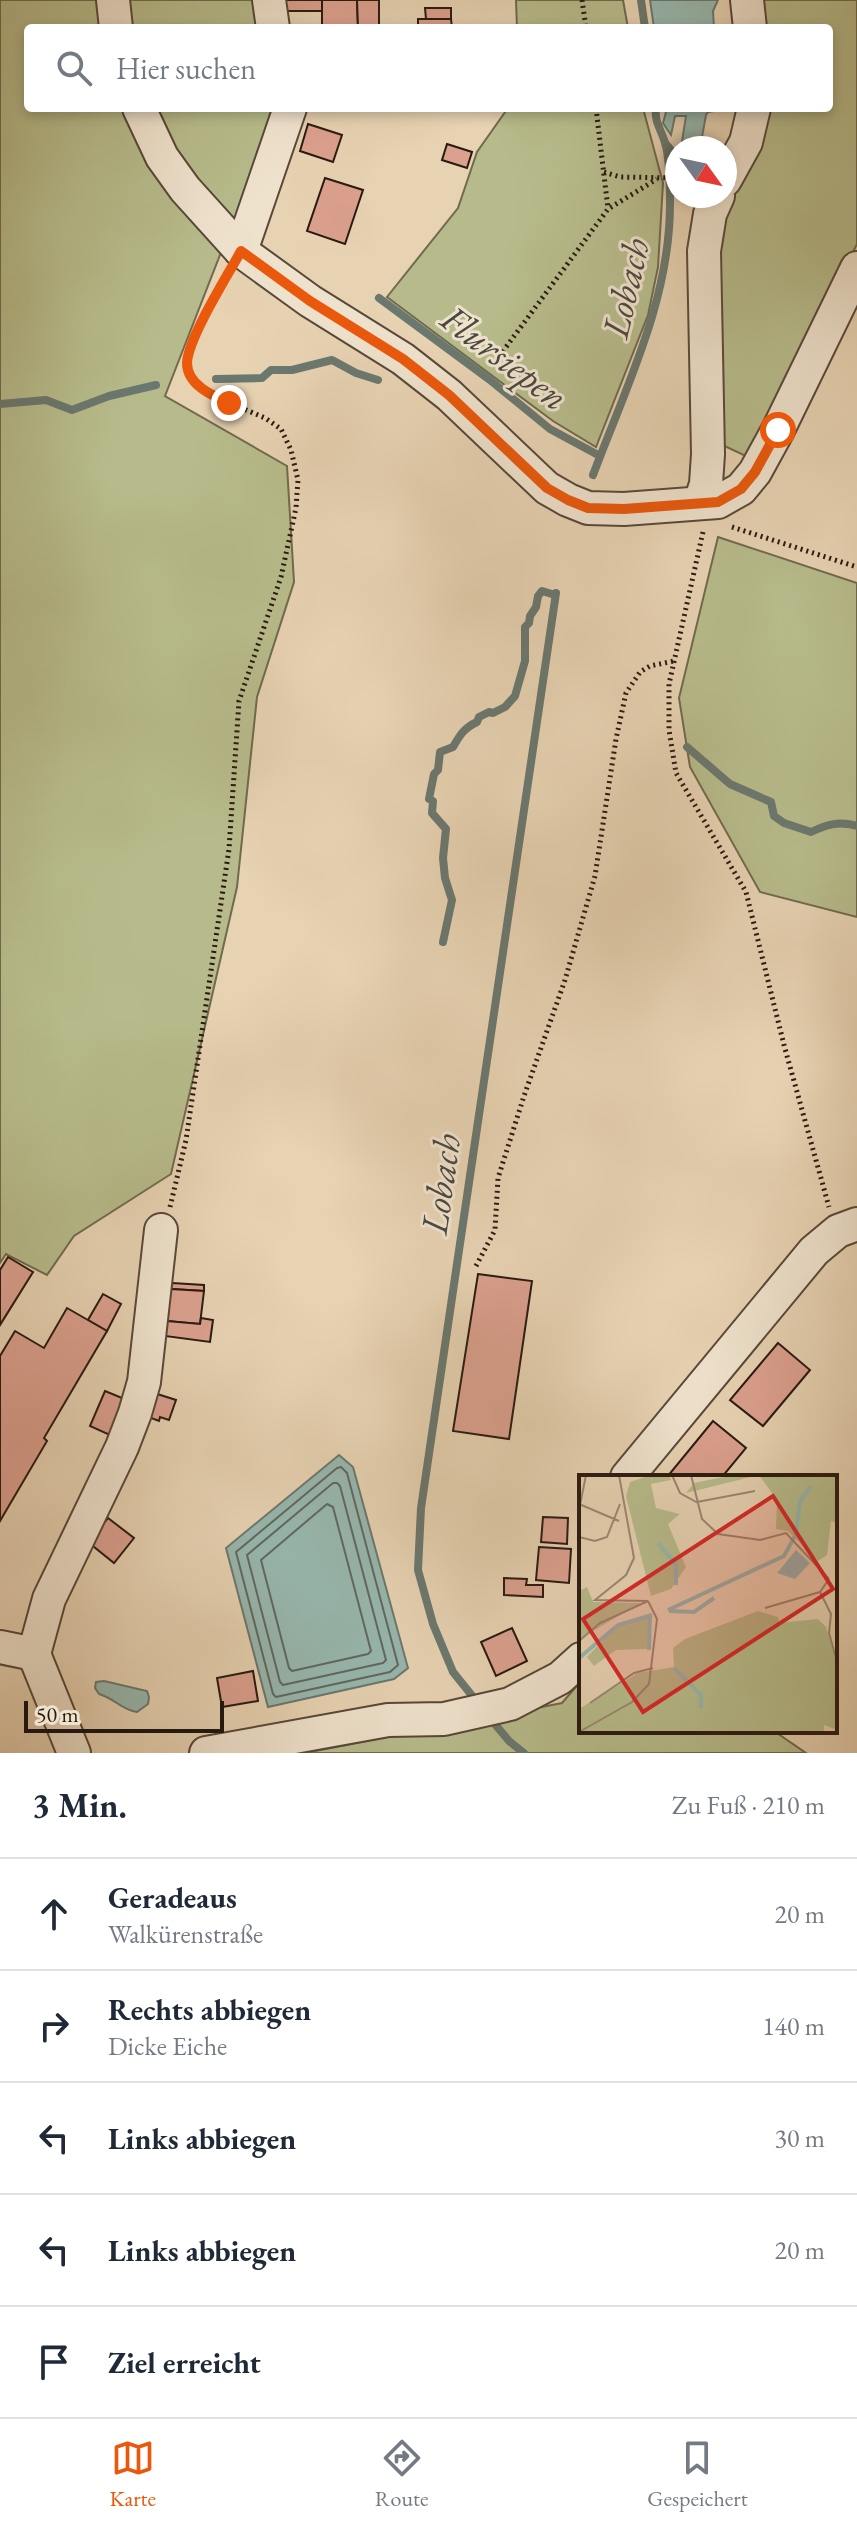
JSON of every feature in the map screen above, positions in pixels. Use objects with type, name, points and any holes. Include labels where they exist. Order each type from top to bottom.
[{"type":"street","points":[[113,0],[116,24]]},
{"type":"street","points":[[269,0],[272,24]]},
{"type":"street","points":[[747,0],[750,24]]},
{"type":"street","points":[[141,112],[169,168],[241,251],[310,301],[403,359],[449,395],[531,475],[568,500],[588,508],[624,509],[718,502],[741,489],[755,472],[778,430],[857,268]]},
{"type":"street","points":[[241,251],[289,112]]},
{"type":"street","points":[[737,158],[746,142],[753,112]]},
{"type":"street","points":[[700,503],[706,484],[708,454],[704,251],[713,208]]},
{"type":"street","points":[[629,1475],[814,1251],[848,1227]]},
{"type":"street","points":[[74,1753],[34,1654],[49,1599],[122,1447],[135,1413],[144,1382],[161,1230]]},
{"type":"street","points":[[0,1647],[34,1654]]},
{"type":"street","points":[[206,1753],[388,1720],[444,1719],[510,1704],[560,1678],[579,1661]]},
{"type":"path","points":[[582,0],[585,24]]},
{"type":"path","points":[[596,112],[608,209]]},
{"type":"path","points":[[604,172],[620,177],[665,179]]},
{"type":"path","points":[[492,366],[608,209],[657,179]]},
{"type":"path","points":[[161,1230],[184,1151],[217,934],[229,849],[239,701],[281,577],[297,494],[298,480],[291,450],[281,429],[265,418],[204,392],[192,378],[187,364],[201,325],[241,251]]},
{"type":"path","points":[[700,503],[715,521],[857,567]]},
{"type":"path","points":[[700,503],[705,524],[669,684],[669,730],[676,773],[746,892],[829,1207],[848,1227]]},
{"type":"path","points":[[476,1266],[495,1230],[498,1178],[565,980],[595,876],[626,693],[640,672],[650,666],[674,661]]},
{"type":"green space","points":[[0,0],[257,0],[261,24],[24,24],[24,112],[272,112],[272,132],[247,209],[220,255],[165,396],[287,466],[294,582],[257,697],[237,887],[171,1174],[74,1236],[47,1275],[6,1254],[0,1263]]},
{"type":"green space","points":[[516,0],[623,0],[627,24],[517,24]]},
{"type":"green space","points":[[756,0],[857,0],[857,244],[750,458],[716,442],[713,242],[725,208],[737,208],[737,175],[760,112],[833,112],[833,24],[759,24]]},
{"type":"green space","points":[[505,112],[644,112],[663,183],[658,267],[648,315],[596,447],[553,421],[387,297],[458,208],[477,152]]},
{"type":"green space","points":[[718,537],[857,583],[857,917],[760,892],[690,767],[679,698]]},
{"type":"green space","points":[[579,1683],[579,1733],[777,1733],[806,1753],[305,1753],[562,1703]]},
{"type":"water","points":[[650,0],[718,0],[713,11],[714,24],[653,24]]},
{"type":"water","points":[[666,112],[708,112],[702,136],[683,136],[686,116],[675,116],[671,135],[663,123]]},
{"type":"water","points":[[339,1455],[353,1467],[408,1668],[394,1679],[268,1707],[226,1548]]},
{"type":"water","points":[[96,1682],[147,1691],[148,1704],[137,1712],[127,1709],[99,1694],[95,1688]]},
{"type":"building","points":[[285,0],[322,0],[322,11],[286,11]]},
{"type":"building","points":[[322,0],[357,0],[358,24],[322,24]]},
{"type":"building","points":[[357,0],[379,0],[379,24],[358,24]]},
{"type":"building","points":[[425,8],[451,8],[451,19],[426,19]]},
{"type":"building","points":[[418,19],[451,19],[452,24],[418,24]]},
{"type":"building","points":[[308,124],[342,135],[333,162],[300,151]]},
{"type":"building","points":[[447,144],[472,152],[467,168],[442,160]]},
{"type":"building","points":[[325,178],[363,190],[345,244],[307,231]]},
{"type":"building","points":[[8,1257],[33,1272],[0,1325],[0,1270]]},
{"type":"building","points":[[478,1274],[532,1281],[509,1439],[453,1431]]},
{"type":"building","points":[[172,1283],[204,1285],[204,1291],[171,1289]]},
{"type":"building","points":[[171,1289],[204,1291],[200,1324],[167,1321]]},
{"type":"building","points":[[103,1294],[121,1304],[107,1331],[88,1320]]},
{"type":"building","points":[[67,1308],[107,1331],[0,1521],[0,1356],[15,1331],[44,1348]]},
{"type":"building","points":[[201,1318],[213,1320],[210,1342],[165,1336],[167,1321],[200,1324]]},
{"type":"building","points":[[778,1343],[810,1370],[763,1426],[730,1400]]},
{"type":"building","points":[[105,1391],[127,1400],[112,1436],[90,1426]]},
{"type":"building","points":[[151,1392],[176,1400],[169,1420],[160,1417],[159,1421],[143,1415]]},
{"type":"building","points":[[713,1421],[746,1448],[724,1475],[669,1475]]},
{"type":"building","points":[[543,1517],[568,1518],[567,1544],[541,1542]]},
{"type":"building","points":[[108,1518],[134,1538],[114,1563],[88,1542]]},
{"type":"building","points":[[539,1547],[571,1549],[569,1583],[536,1580]]},
{"type":"building","points":[[504,1578],[527,1579],[526,1585],[543,1585],[543,1597],[504,1595]]},
{"type":"building","points":[[512,1628],[527,1661],[496,1676],[481,1642]]},
{"type":"building","points":[[253,1671],[258,1701],[222,1707],[217,1678]]},
{"type":"waterway","name":"Lobach","points":[[641,0],[644,24]]},
{"type":"waterway","name":"Lobach","points":[[593,475],[644,342],[663,274],[668,240],[670,182],[667,149],[656,112]]},
{"type":"waterway","name":"Flursiepen","points":[[379,298],[490,380],[550,429],[600,456]]},
{"type":"waterway","name":"Flursiepen","points":[[216,379],[262,378],[271,370],[292,370],[332,360],[378,380]]},
{"type":"waterway","name":"Flursiepen","points":[[0,404],[46,400],[72,410],[109,396],[156,385]]},
{"type":"waterway","points":[[443,942],[452,900],[443,858],[446,829],[432,813],[433,801],[429,799],[440,752],[453,747],[479,717],[505,707],[515,696],[525,661],[525,627],[542,591],[555,595]]},
{"type":"waterway","name":"Lobach","points":[[478,1703],[453,1672],[433,1624],[418,1570],[421,1508],[556,593]]},
{"type":"waterway","points":[[687,747],[730,784],[771,802],[774,816],[784,823],[811,832],[834,824],[857,826]]},
{"type":"waterway","name":"Lobach","points":[[489,1717],[524,1753]]},
{"type":"route","points":[[229,403],[204,392],[192,378],[187,364],[201,325],[241,251],[310,301],[403,359],[449,395],[547,488],[588,508],[624,509],[718,502],[741,489],[755,472],[778,430]]}]
